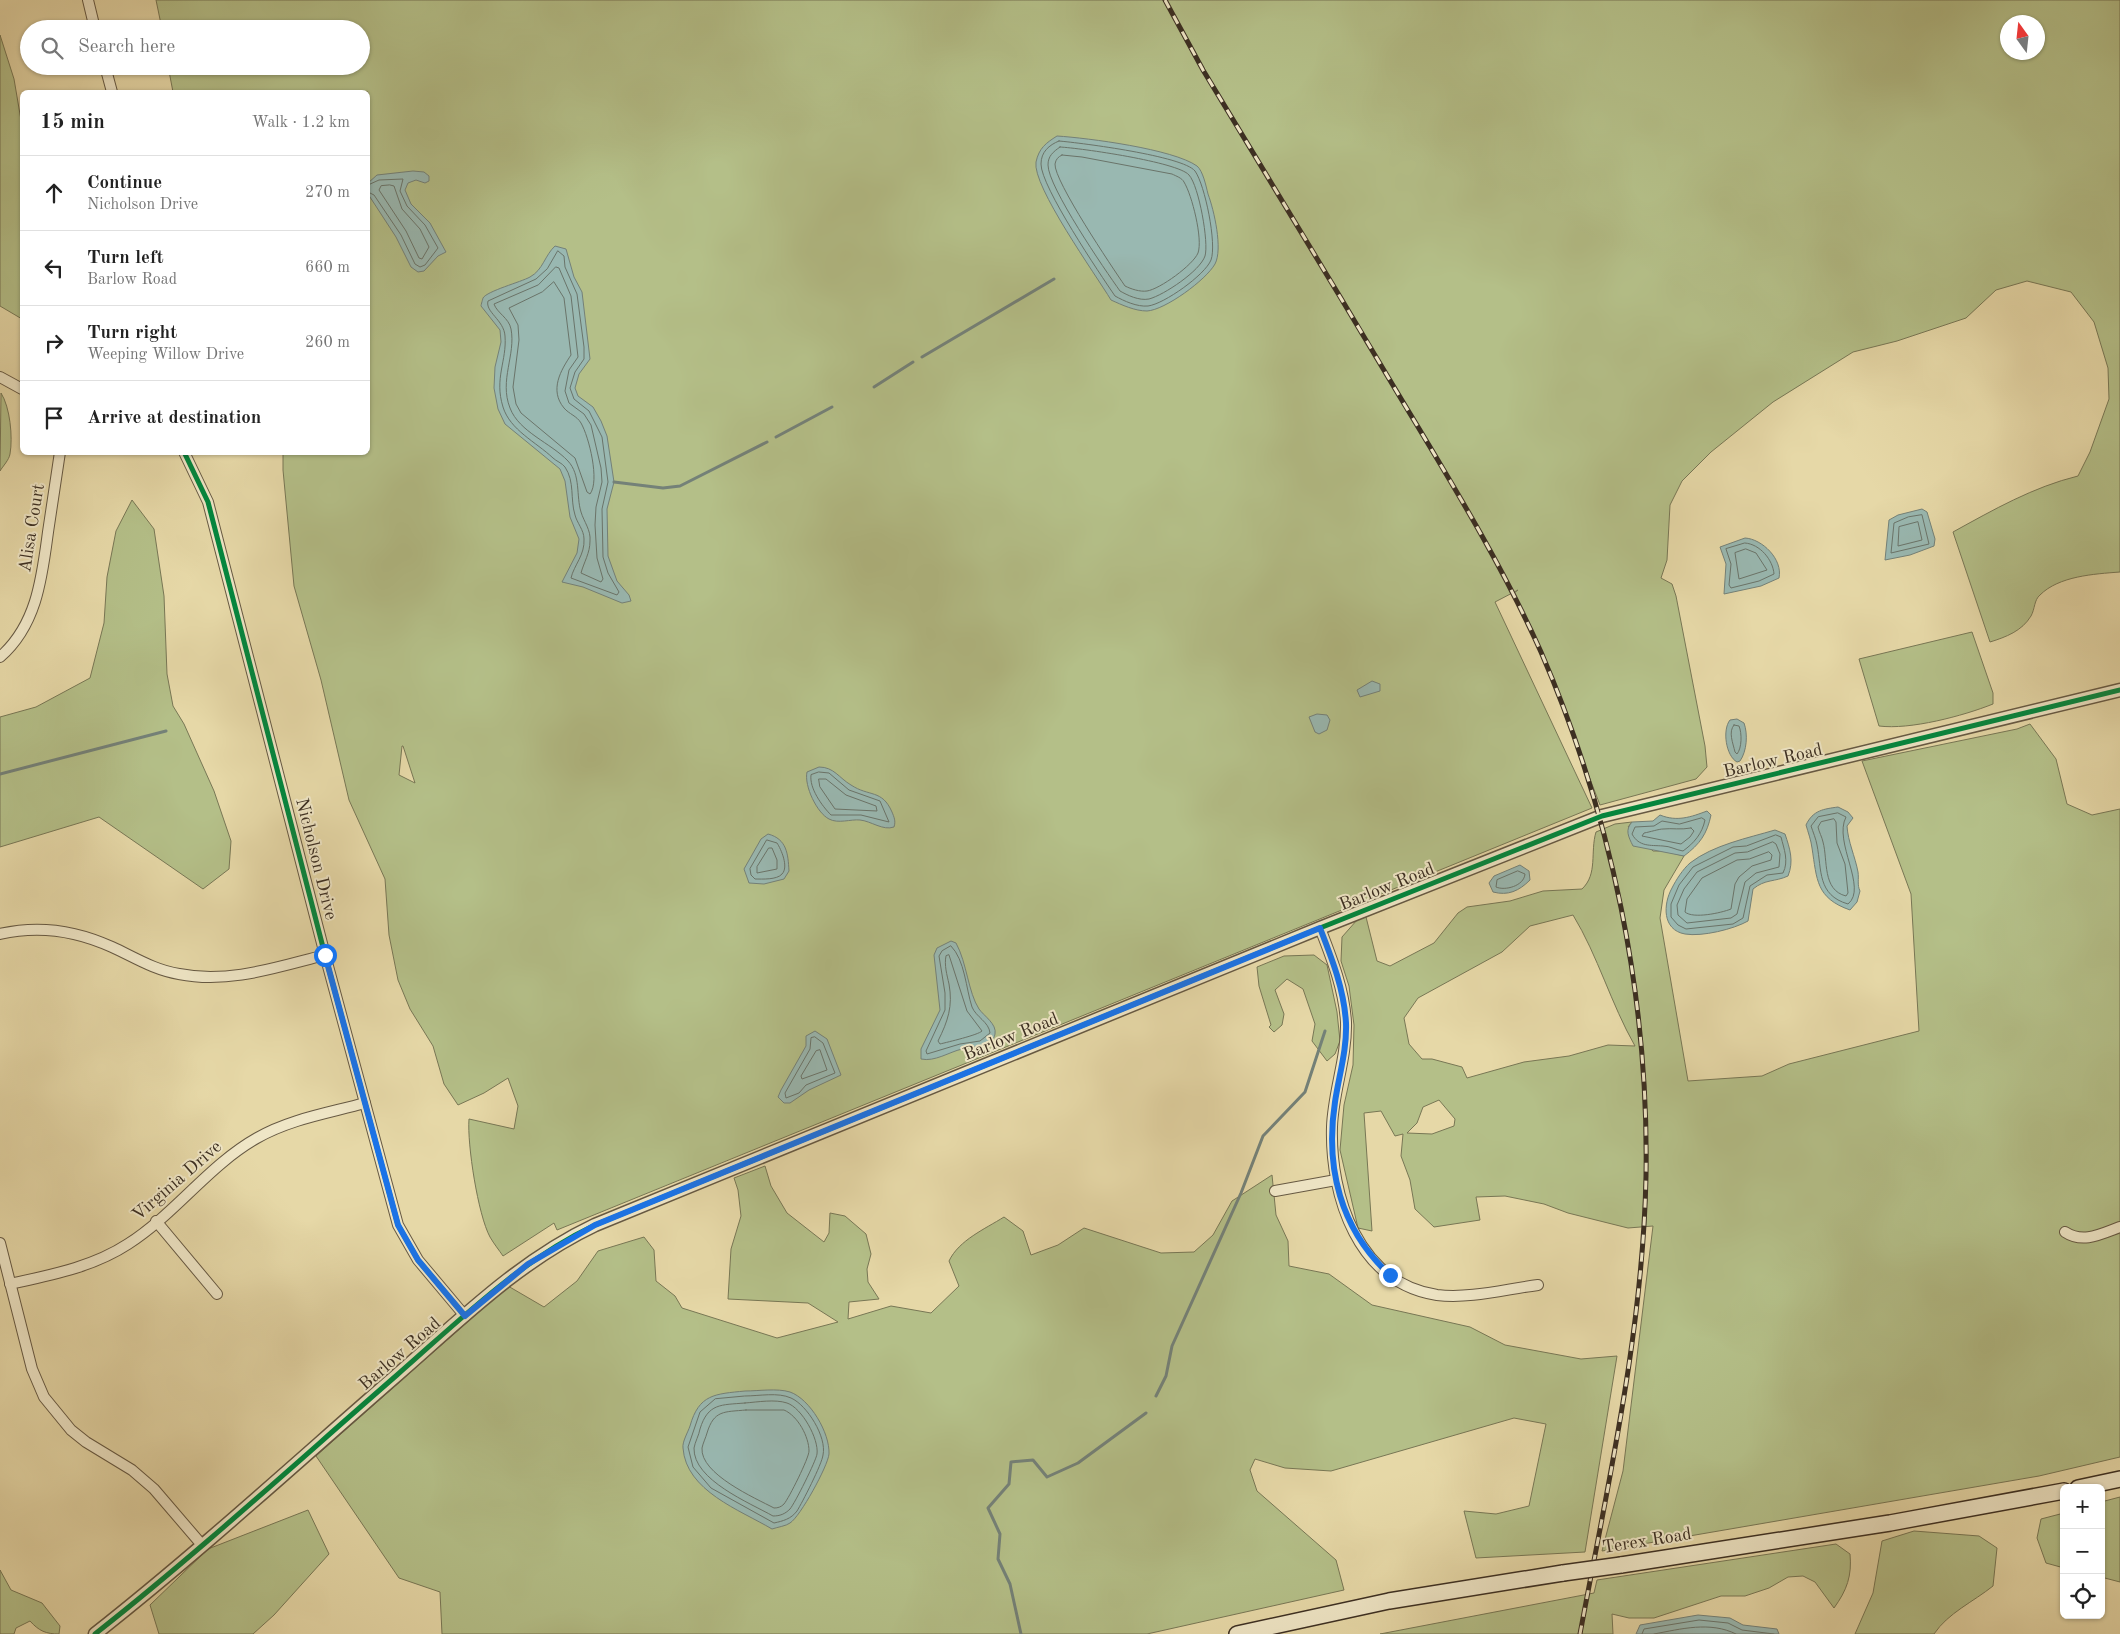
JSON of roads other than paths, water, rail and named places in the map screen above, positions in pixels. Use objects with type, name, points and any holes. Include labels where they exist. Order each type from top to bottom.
[{"type":"main road","points":[[2097,1484],[2120,1479]]},
{"type":"main road","name":"Terex Road","points":[[1237,1634],[1389,1601],[1890,1523],[2060,1492]]},
{"type":"street","points":[[88,0],[93,20]]},
{"type":"street","points":[[107,75],[111,90]]},
{"type":"street","points":[[0,377],[20,388]]},
{"type":"street","name":"Alisa Court","points":[[0,657],[25,625],[36,603],[42,576],[60,455]]},
{"type":"street","name":"Nicholson Drive","points":[[186,455],[208,502],[325,955],[398,1225],[418,1260],[465,1316]]},
{"type":"street","name":"Barlow Road","points":[[95,1634],[202,1545],[465,1316],[528,1264],[595,1225],[1320,928],[1602,816],[2120,690]]},
{"type":"street","points":[[1320,928],[1340,983],[1346,1022],[1343,1059],[1333,1116],[1333,1151],[1336,1180],[1346,1216],[1357,1238],[1374,1261],[1398,1280],[1429,1293],[1456,1296],[1538,1284]]},
{"type":"street","points":[[0,934],[41,930],[75,934],[110,946],[162,970],[208,978],[252,973],[325,955]]},
{"type":"street","name":"Virginia Drive","points":[[10,1284],[84,1266],[108,1256],[129,1244],[236,1152],[257,1138],[288,1124],[365,1103]]},
{"type":"street","points":[[1276,1191],[1336,1180]]},
{"type":"street","points":[[156,1221],[217,1294]]},
{"type":"street","points":[[2065,1232],[2073,1238],[2082,1240],[2120,1227]]},
{"type":"street","points":[[0,1243],[37,1382],[56,1415],[86,1442],[145,1480],[202,1545]]},
{"type":"water","points":[[1057,136],[1130,145],[1169,154],[1197,166],[1204,179],[1217,229],[1217,257],[1210,271],[1194,286],[1174,300],[1155,309],[1147,311],[1138,310],[1111,300],[1054,210],[1037,174],[1036,162],[1041,149]]},
{"type":"water","points":[[413,171],[424,172],[429,176],[429,181],[425,183],[416,180],[408,183],[405,190],[411,204],[430,223],[446,252],[438,256],[424,271],[418,272],[411,267],[396,237],[370,197],[370,181],[377,175]]},
{"type":"water","points":[[555,246],[566,249],[574,277],[582,292],[590,359],[579,374],[575,388],[578,396],[593,407],[607,436],[614,482],[607,509],[608,556],[617,581],[629,595],[631,601],[622,603],[583,587],[562,582],[577,553],[579,539],[570,517],[565,481],[560,469],[505,424],[498,409],[494,388],[495,367],[501,342],[500,330],[481,306],[483,298],[491,292],[530,277],[541,266]]},
{"type":"water","points":[[1922,509],[1927,512],[1935,539],[1934,546],[1910,555],[1885,560],[1889,520],[1898,515]]},
{"type":"water","points":[[1745,538],[1758,542],[1770,551],[1778,564],[1779,578],[1761,586],[1724,594],[1726,564],[1720,547]]},
{"type":"water","points":[[1372,681],[1380,684],[1380,691],[1360,697],[1357,690]]},
{"type":"water","points":[[1317,714],[1327,715],[1330,720],[1327,730],[1319,734],[1315,732],[1309,717]]},
{"type":"water","points":[[1737,719],[1744,723],[1746,737],[1744,752],[1740,761],[1737,762],[1733,759],[1728,749],[1726,730],[1730,720]]},
{"type":"water","points":[[819,767],[829,769],[858,789],[875,794],[884,800],[895,821],[894,827],[881,827],[860,820],[836,821],[824,816],[812,798],[807,784],[807,772]]},
{"type":"water","points":[[1838,807],[1848,812],[1853,818],[1847,826],[1858,872],[1860,891],[1857,902],[1850,910],[1830,900],[1824,894],[1817,879],[1811,842],[1806,825],[1816,813]]},
{"type":"water","points":[[1707,811],[1711,815],[1705,833],[1699,843],[1684,856],[1633,846],[1629,836],[1628,828],[1632,822],[1653,821],[1660,815],[1684,818]]},
{"type":"water","points":[[1775,830],[1785,834],[1791,855],[1790,871],[1788,876],[1766,882],[1753,889],[1748,921],[1726,929],[1692,935],[1677,932],[1672,927],[1666,916],[1667,901],[1674,885],[1687,865],[1709,851]]},
{"type":"water","points":[[768,834],[783,843],[787,853],[789,871],[784,879],[764,884],[749,883],[744,869],[761,839]]},
{"type":"water","points":[[1520,865],[1529,871],[1530,880],[1513,892],[1493,892],[1489,883],[1494,876]]},
{"type":"water","points":[[951,941],[956,943],[960,951],[975,1002],[994,1027],[995,1034],[990,1042],[981,1046],[962,1049],[937,1058],[921,1059],[921,1049],[940,1010],[934,955],[937,948]]},
{"type":"water","points":[[815,1031],[827,1039],[841,1075],[809,1090],[790,1103],[784,1103],[778,1097],[781,1090],[806,1046],[806,1036]]},
{"type":"water","points":[[779,1390],[790,1392],[797,1396],[805,1402],[817,1418],[826,1436],[828,1446],[829,1454],[824,1469],[813,1491],[795,1519],[784,1526],[772,1529],[704,1488],[686,1463],[683,1448],[684,1440],[694,1415],[703,1402],[717,1395],[745,1391]]},
{"type":"water","points":[[1698,1615],[1730,1618],[1743,1625],[1777,1629],[1779,1634],[1636,1634],[1640,1625]]},
{"type":"waterway","points":[[922,357],[1054,279]]},
{"type":"waterway","points":[[874,387],[913,362]]},
{"type":"waterway","points":[[776,437],[832,407]]},
{"type":"waterway","points":[[614,482],[663,488],[680,486],[767,442]]},
{"type":"waterway","points":[[0,774],[166,731]]},
{"type":"waterway","points":[[1156,1396],[1166,1376],[1172,1346],[1241,1193],[1263,1136],[1305,1092],[1325,1031]]},
{"type":"waterway","points":[[1021,1634],[1010,1584],[998,1559],[1000,1534],[988,1508],[1009,1484],[1011,1462],[1033,1460],[1047,1477],[1078,1463],[1146,1413]]},
{"type":"railway","points":[[1165,0],[1203,70],[1453,485],[1508,584],[1541,652],[1566,714],[1588,778],[1606,843],[1633,975],[1641,1042],[1646,1176],[1638,1292],[1631,1349],[1612,1464],[1580,1634]]}]
